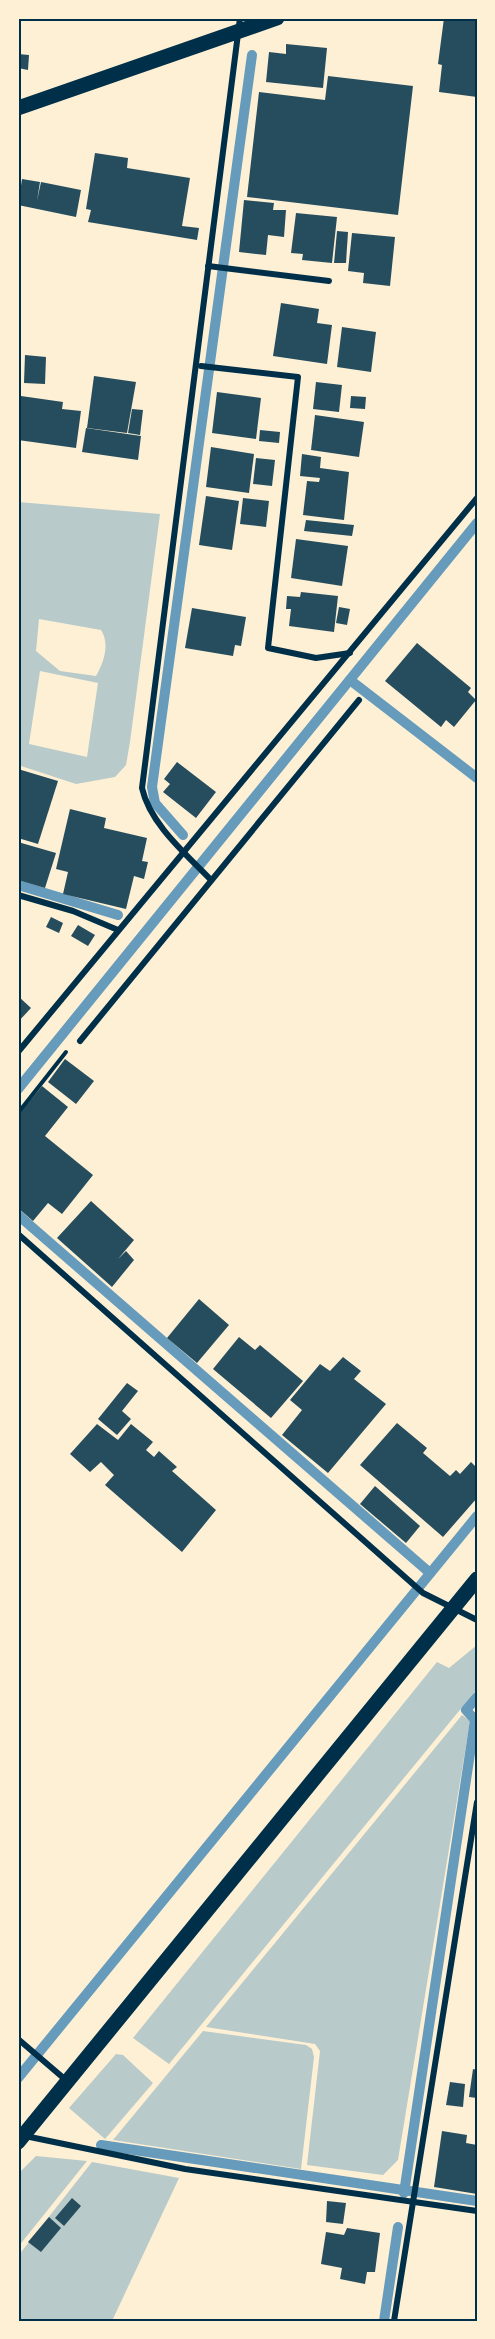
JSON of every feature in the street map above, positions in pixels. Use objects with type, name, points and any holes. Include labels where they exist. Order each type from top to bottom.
[{"type":"main road","points":[[18,108],[238,34],[277,18]]},
{"type":"main road","points":[[21,2139],[477,1579]]},
{"type":"street","points":[[211,880],[184,852],[145,804],[142,788],[211,266],[240,18]]},
{"type":"street","points":[[211,266],[328,281]]},
{"type":"street","points":[[201,366],[298,377],[268,648],[316,658],[350,653]]},
{"type":"street","points":[[18,1052],[477,498]]},
{"type":"street","points":[[80,1041],[359,700]]},
{"type":"street","points":[[18,894],[74,911],[118,930]]},
{"type":"street","points":[[18,1234],[423,1593],[477,1620]]},
{"type":"street","points":[[394,2321],[477,1802]]},
{"type":"street","points":[[18,2039],[67,2081]]},
{"type":"street","points":[[21,2139],[185,2169],[413,2198],[477,2211]]},
{"type":"path","points":[[18,1113],[75,1041],[80,1041]]},
{"type":"shaded area","points":[[18,502],[160,514],[126,765],[115,777],[76,784],[18,765]],"holes":[[[39,619],[101,630],[104,635],[105,653],[96,676],[60,671],[36,651]],[[40,671],[98,683],[87,757],[29,744]]]},
{"type":"shaded area","points":[[477,1645],[477,1689],[169,2064],[133,2038],[437,1662],[449,1668]]},
{"type":"shaded area","points":[[462,1715],[470,1721],[398,2160],[383,2175],[307,2165],[320,2051],[315,2044],[206,2027]]},
{"type":"shaded area","points":[[203,2031],[306,2045],[312,2049],[314,2057],[301,2169],[113,2140]]},
{"type":"shaded area","points":[[116,2054],[123,2055],[153,2083],[105,2139],[69,2108]]},
{"type":"shaded area","points":[[36,2156],[87,2161],[18,2247],[18,2174]]},
{"type":"shaded area","points":[[92,2162],[179,2178],[112,2321],[18,2321],[18,2256]]},
{"type":"building","points":[[444,18],[477,18],[477,97],[439,92],[442,65],[438,64]]},
{"type":"building","points":[[286,44],[327,48],[323,88],[266,82],[269,52],[286,54]]},
{"type":"building","points":[[18,54],[29,55],[28,70],[18,68]]},
{"type":"building","points":[[328,76],[413,86],[398,215],[247,197],[259,92],[325,100]]},
{"type":"building","points":[[95,153],[128,158],[127,168],[190,178],[182,226],[199,228],[197,240],[88,222],[91,210],[86,209]]},
{"type":"building","points":[[22,179],[40,182],[37,201],[41,182],[81,190],[76,217],[18,205]]},
{"type":"building","points":[[244,200],[274,203],[273,210],[286,210],[284,237],[268,235],[266,255],[239,252]]},
{"type":"building","points":[[296,213],[337,217],[332,263],[302,260],[303,254],[291,253]]},
{"type":"building","points":[[337,231],[348,232],[346,263],[334,263]]},
{"type":"building","points":[[352,233],[395,237],[390,286],[363,283],[364,273],[348,271]]},
{"type":"building","points":[[281,303],[319,309],[317,323],[332,325],[327,364],[273,356]]},
{"type":"building","points":[[342,327],[376,332],[371,372],[337,367]]},
{"type":"building","points":[[25,355],[46,357],[45,384],[24,383]]},
{"type":"building","points":[[94,376],[136,382],[127,433],[87,428]]},
{"type":"building","points":[[316,382],[342,385],[339,412],[313,409]]},
{"type":"building","points":[[217,392],[261,398],[256,439],[212,433]]},
{"type":"building","points":[[21,396],[63,402],[62,409],[81,411],[76,448],[18,440]]},
{"type":"building","points":[[351,396],[366,397],[365,409],[350,408]]},
{"type":"building","points":[[132,409],[143,410],[140,435],[128,433]]},
{"type":"building","points":[[315,415],[364,422],[359,457],[311,450]]},
{"type":"building","points":[[86,428],[141,436],[138,460],[82,452]]},
{"type":"building","points":[[260,430],[280,432],[279,443],[259,441]]},
{"type":"building","points":[[211,447],[254,454],[249,493],[206,487]]},
{"type":"building","points":[[302,454],[321,457],[320,468],[349,472],[344,520],[303,515],[307,481],[319,482],[320,478],[300,476]]},
{"type":"building","points":[[256,458],[275,460],[272,486],[253,484]]},
{"type":"building","points":[[206,496],[239,501],[232,550],[199,545]]},
{"type":"building","points":[[243,498],[269,501],[266,527],[240,524]]},
{"type":"building","points":[[306,520],[354,525],[352,536],[304,531]]},
{"type":"building","points":[[296,539],[348,546],[342,586],[291,578]]},
{"type":"building","points":[[301,592],[338,596],[334,632],[289,626],[291,609],[286,609],[287,596],[300,597]]},
{"type":"building","points":[[339,607],[350,609],[347,625],[336,623]]},
{"type":"building","points":[[192,608],[246,617],[241,646],[235,645],[233,656],[185,648]]},
{"type":"building","points":[[417,643],[471,688],[468,692],[476,700],[454,727],[446,720],[441,727],[385,681]]},
{"type":"building","points":[[177,762],[216,792],[196,818],[163,792],[170,784],[164,779]]},
{"type":"building","points":[[18,769],[58,781],[38,844],[18,838]]},
{"type":"building","points":[[70,809],[106,818],[104,828],[147,838],[142,861],[148,862],[144,879],[134,876],[126,909],[63,894],[68,872],[56,869]]},
{"type":"building","points":[[18,842],[56,853],[45,888],[18,880]]},
{"type":"building","points":[[51,917],[63,923],[59,933],[46,927]]},
{"type":"building","points":[[78,925],[95,935],[88,946],[71,936]]},
{"type":"building","points":[[18,996],[31,1008],[18,1022]]},
{"type":"building","points":[[65,1059],[94,1081],[76,1104],[48,1082]]},
{"type":"building","points":[[42,1086],[68,1107],[45,1136],[93,1175],[62,1214],[48,1203],[33,1221],[18,1208],[18,1115]]},
{"type":"building","points":[[91,1201],[134,1240],[118,1259],[126,1251],[134,1260],[112,1287],[57,1238]]},
{"type":"building","points":[[199,1299],[229,1325],[197,1363],[167,1338]]},
{"type":"building","points":[[239,1337],[255,1350],[260,1345],[303,1381],[271,1418],[213,1369]]},
{"type":"building","points":[[343,1357],[361,1371],[354,1379],[386,1404],[328,1473],[282,1435],[302,1410],[290,1400],[320,1364],[330,1371]]},
{"type":"building","points":[[127,1383],[138,1391],[122,1411],[131,1419],[117,1435],[98,1419]]},
{"type":"building","points":[[397,1423],[427,1448],[423,1453],[450,1476],[456,1470],[460,1474],[471,1462],[477,1468],[477,1498],[443,1537],[360,1465]]},
{"type":"building","points":[[97,1424],[118,1440],[131,1424],[153,1442],[146,1450],[154,1457],[159,1451],[177,1467],[172,1471],[216,1510],[182,1552],[105,1485],[114,1475],[101,1462],[90,1472],[70,1454]]},
{"type":"building","points":[[375,1486],[420,1526],[406,1543],[360,1504]]},
{"type":"building","points":[[473,2069],[477,2070],[477,2098],[469,2097]]},
{"type":"building","points":[[450,2082],[465,2084],[463,2107],[446,2105]]},
{"type":"building","points":[[442,2131],[467,2135],[466,2143],[477,2145],[477,2194],[434,2187]]},
{"type":"building","points":[[72,2198],[81,2206],[64,2226],[55,2218]]},
{"type":"building","points":[[327,2201],[346,2203],[343,2224],[326,2222]]},
{"type":"building","points":[[49,2217],[61,2228],[41,2252],[28,2242]]},
{"type":"building","points":[[347,2228],[380,2233],[375,2272],[367,2272],[365,2284],[340,2279],[342,2268],[321,2264],[326,2232],[344,2235]]},
{"type":"waterway","points":[[183,835],[155,803],[152,787],[252,55]]},
{"type":"waterway","points":[[18,1089],[477,523]]},
{"type":"waterway","points":[[350,680],[477,778]]},
{"type":"waterway","points":[[18,885],[118,915]]},
{"type":"waterway","points":[[18,1215],[430,1573]]},
{"type":"waterway","points":[[18,2078],[477,1516]]},
{"type":"waterway","points":[[404,2193],[475,1720],[466,1710],[477,1697]]},
{"type":"waterway","points":[[101,2145],[477,2201]]},
{"type":"waterway","points":[[384,2321],[398,2227]]}]
